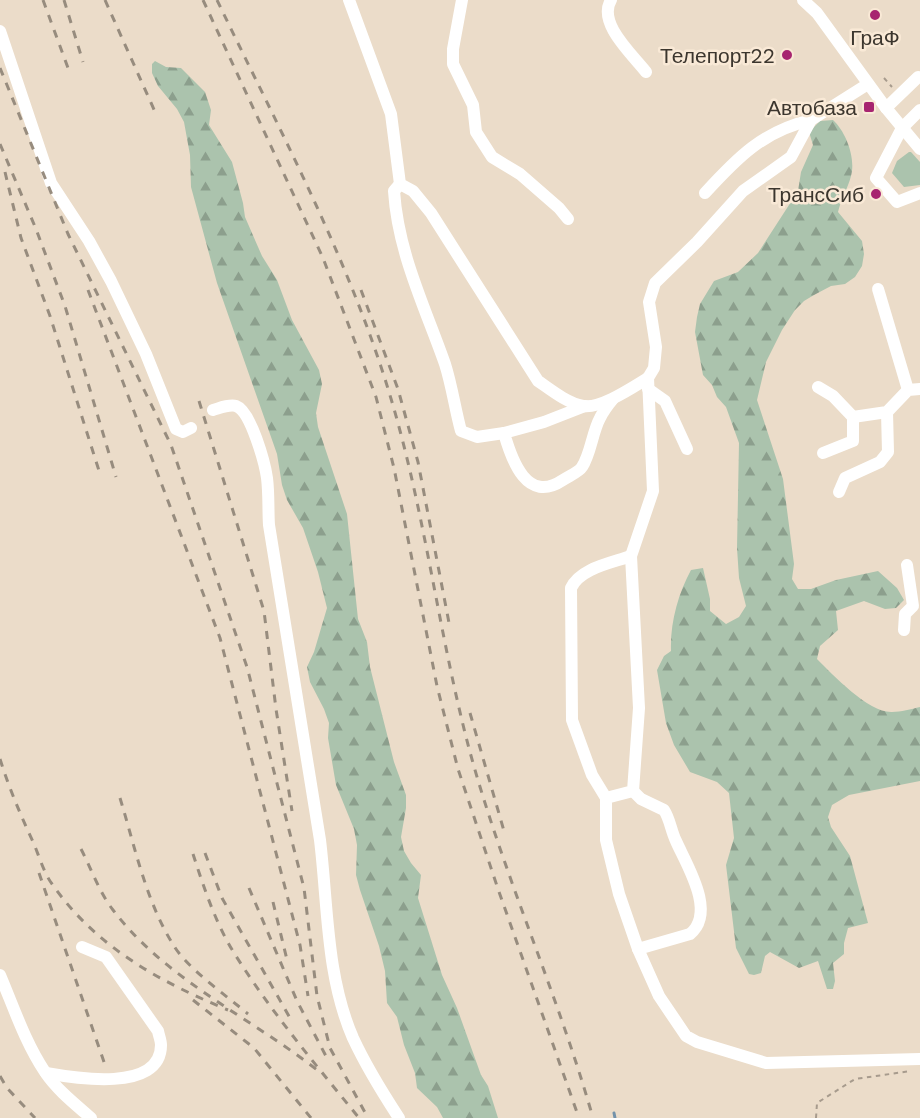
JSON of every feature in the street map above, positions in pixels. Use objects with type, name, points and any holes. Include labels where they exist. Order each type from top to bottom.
[{"type":"street","points":[[349,0],[391,114],[399,184],[394,191],[395,208],[408,267],[446,366],[461,431],[477,437],[504,434],[585,406],[613,399],[648,383]]},
{"type":"street","points":[[462,0],[453,49],[453,64],[473,105],[476,132],[492,157],[520,174],[559,208],[568,219]]},
{"type":"street","points":[[611,0],[607,13],[610,27],[646,72]]},
{"type":"street","points":[[802,0],[817,13],[886,108],[920,149]]},
{"type":"street","points":[[0,31],[51,183],[89,241],[111,281],[146,354],[176,429],[183,432],[191,428]]},
{"type":"street","points":[[886,108],[918,77]]},
{"type":"street","points":[[705,193],[739,156],[780,129],[811,120],[868,84]]},
{"type":"street","points":[[920,110],[902,128],[876,178],[897,202],[920,193]]},
{"type":"street","points":[[638,949],[690,934],[695,930],[700,909],[700,893],[664,810],[640,799],[633,791],[639,708],[631,556],[653,490],[648,383],[654,368],[656,347],[649,302],[655,283],[697,242],[743,191],[791,157],[811,120]]},
{"type":"street","points":[[399,184],[413,191],[431,213],[538,381],[560,397],[585,406]]},
{"type":"street","points":[[854,417],[887,412],[914,389],[879,290]]},
{"type":"street","points":[[648,383],[664,401],[687,449]]},
{"type":"street","points":[[818,387],[832,396],[854,417],[853,441],[823,453]]},
{"type":"street","points":[[504,434],[511,459],[523,476],[539,487],[550,487],[582,468],[600,419],[613,399]]},
{"type":"street","points":[[213,410],[229,405],[240,408],[246,415],[261,453],[267,476],[269,525],[320,840],[326,912],[336,983],[353,1038],[379,1087],[399,1118]]},
{"type":"street","points":[[839,492],[845,478],[880,462],[888,452],[887,412]]},
{"type":"street","points":[[631,556],[582,574],[574,581],[571,588],[572,720],[592,775],[606,798],[606,840],[619,894],[638,949],[658,996],[686,1036],[697,1042],[766,1063],[917,1064]]},
{"type":"street","points":[[904,630],[905,614],[916,607],[907,565]]},
{"type":"street","points":[[606,798],[633,791]]},
{"type":"street","points":[[46,1073],[95,1081],[120,1079],[144,1072],[157,1061],[162,1046],[158,1031],[106,957],[82,947]]},
{"type":"street","points":[[0,975],[27,1041],[46,1073],[65,1095],[91,1118]]},
{"type":"path","points":[[816,1118],[817,1103],[855,1079],[909,1072],[917,1064]]},
{"type":"green space","points":[[155,61],[166,67],[181,68],[205,92],[211,110],[209,125],[232,162],[245,217],[262,256],[277,280],[292,320],[319,370],[322,384],[316,413],[318,427],[347,514],[358,619],[367,642],[370,667],[394,762],[406,795],[401,837],[404,851],[421,875],[418,898],[442,975],[457,1008],[481,1075],[488,1086],[498,1118],[443,1118],[437,1107],[417,1088],[415,1073],[404,1045],[397,1017],[387,1003],[385,971],[379,946],[356,875],[357,845],[354,829],[336,785],[328,738],[329,723],[310,682],[307,667],[314,652],[327,608],[303,528],[287,500],[277,454],[217,283],[191,187],[190,155],[184,122],[177,109],[158,86],[152,73],[152,64]]},
{"type":"green space","points":[[833,120],[846,138],[852,161],[851,176],[838,212],[862,241],[864,254],[862,266],[855,277],[845,284],[831,286],[804,301],[795,310],[766,362],[757,400],[783,479],[794,564],[792,579],[798,589],[811,589],[836,580],[878,571],[897,588],[904,600],[896,608],[885,609],[864,601],[836,611],[838,630],[820,646],[817,659],[862,700],[883,711],[902,711],[920,707],[920,781],[849,795],[832,805],[828,817],[831,827],[850,856],[868,923],[848,928],[844,954],[833,963],[835,981],[833,989],[827,989],[818,961],[799,968],[770,952],[765,956],[761,973],[749,974],[736,948],[726,865],[734,838],[729,793],[717,782],[690,772],[674,745],[666,723],[657,670],[664,656],[671,651],[676,609],[691,570],[703,568],[710,599],[710,611],[726,624],[739,617],[746,606],[739,578],[737,548],[739,443],[726,407],[703,375],[695,332],[700,304],[714,281],[738,272],[758,253],[798,191],[801,172],[813,145],[809,132],[820,121]]},
{"type":"green space","points":[[909,152],[920,162],[920,185],[904,187],[892,173],[897,161]]},
{"type":"waterway","points":[[614,1113],[615,1118]]},
{"type":"railway","points":[[43,0],[68,68]]},
{"type":"railway","points":[[64,0],[83,62]]},
{"type":"railway","points":[[105,0],[156,114]]},
{"type":"railway","points":[[203,0],[323,258],[376,397],[394,468],[437,686],[458,769],[579,1118]]},
{"type":"railway","points":[[217,0],[333,242],[389,392],[413,484],[451,671],[473,763],[501,852],[565,1029],[593,1118]]},
{"type":"railway","points":[[0,68],[68,234],[171,445],[247,667],[304,888],[317,996],[330,1048],[368,1118]]},
{"type":"railway","points":[[0,144],[65,306],[116,477]]},
{"type":"railway","points":[[5,172],[21,238],[50,316],[101,477]]},
{"type":"railway","points":[[88,290],[220,638],[300,945],[308,996]]},
{"type":"railway","points":[[361,290],[398,389],[418,462],[450,628]]},
{"type":"railway","points":[[199,401],[264,611],[292,811]]},
{"type":"railway","points":[[470,713],[504,831]]},
{"type":"railway","points":[[0,759],[45,872],[67,904],[107,943],[129,959],[177,987],[228,1010]]},
{"type":"railway","points":[[120,798],[149,893],[174,946],[198,973],[248,1014]]},
{"type":"railway","points":[[81,849],[99,888],[113,910],[159,958],[184,978],[321,1073]]},
{"type":"railway","points":[[205,853],[222,898],[290,1018]]},
{"type":"railway","points":[[193,854],[206,893],[236,956],[279,1018],[359,1118]]},
{"type":"railway","points":[[39,873],[104,1062]]},
{"type":"railway","points":[[249,888],[297,1001],[327,1058]]},
{"type":"railway","points":[[273,902],[288,964]]},
{"type":"railway","points":[[193,1000],[254,1048],[311,1118]]},
{"type":"railway","points":[[0,1076],[7,1088],[35,1118]]},
{"type":"place","name":"ГраФ","points":[[875,15]]},
{"type":"place","name":"Телепорт22","points":[[787,55]]},
{"type":"place","name":"Автобаза","points":[[869,107]]},
{"type":"place","name":"ТрансСиб","points":[[876,194]]}]
